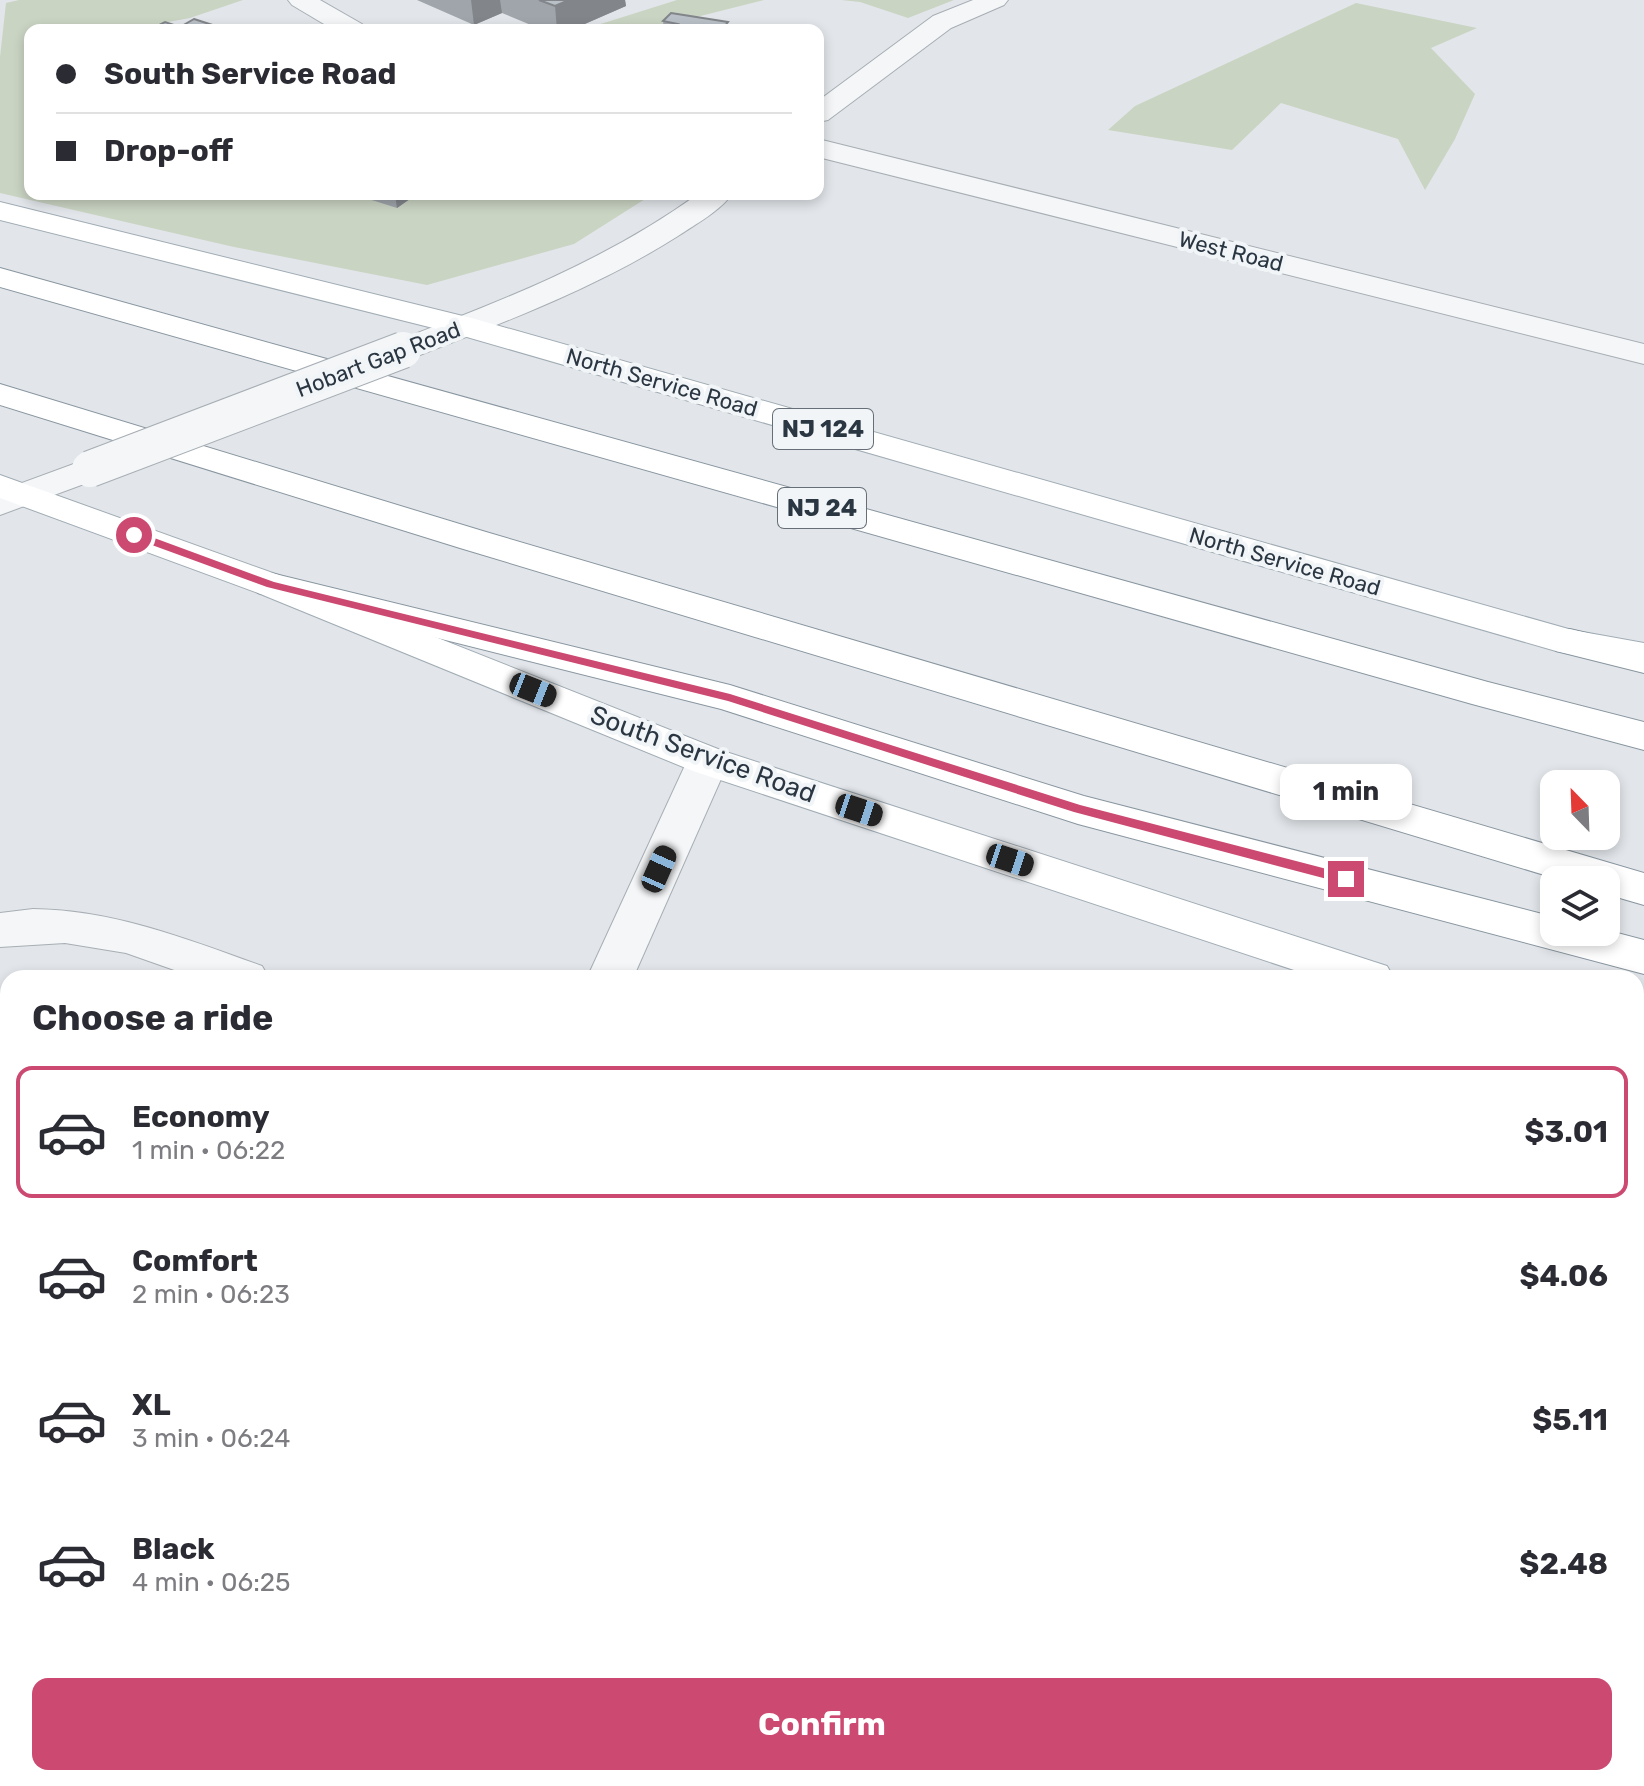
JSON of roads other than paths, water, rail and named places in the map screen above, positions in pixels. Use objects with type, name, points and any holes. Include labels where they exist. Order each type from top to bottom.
[{"type":"main road","name":"North Service Road","points":[[0,211],[464,326],[1570,642],[1644,658]]},
{"type":"main road","name":"NJ 24","points":[[0,277],[1486,695],[1644,736]]},
{"type":"main road","points":[[0,394],[534,558],[1644,889]]},
{"type":"main road","name":"South Service Road","points":[[8,495],[271,585],[708,761],[1347,970]]},
{"type":"main road","points":[[271,585],[730,698],[1078,809],[1644,957]]},
{"type":"street","points":[[301,0],[343,24]]},
{"type":"street","points":[[824,110],[942,22],[995,0]]},
{"type":"street","name":"West Road","points":[[824,149],[1644,354]]},
{"type":"street","name":"Hobart Gap Road","points":[[8,495],[90,469],[563,288],[630,255],[708,200]]},
{"type":"street","points":[[614,970],[708,761]]},
{"type":"street","points":[[0,930],[73,925],[118,932],[224,970]]}]
